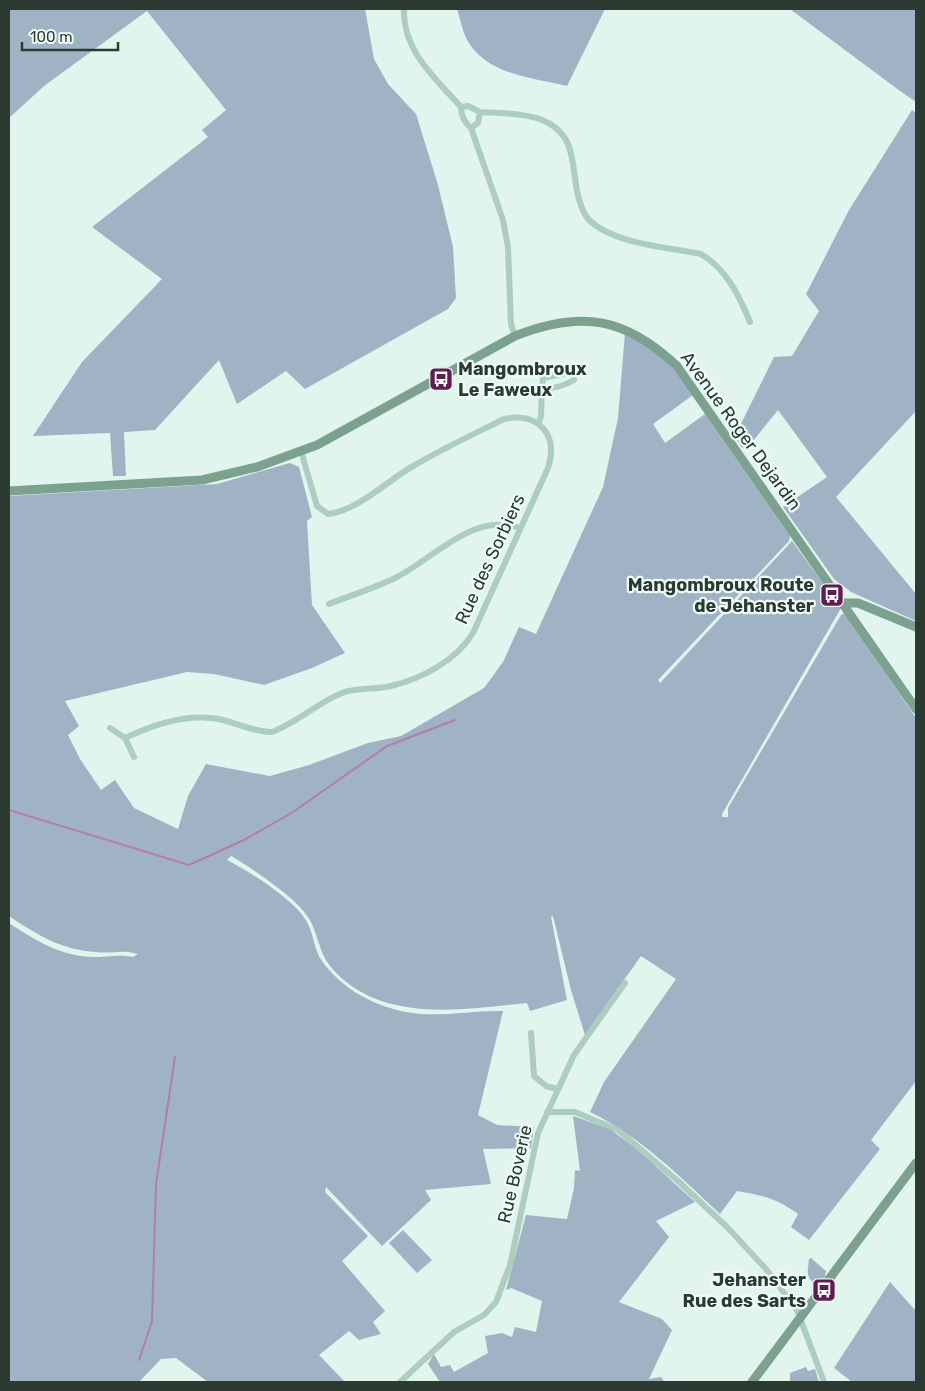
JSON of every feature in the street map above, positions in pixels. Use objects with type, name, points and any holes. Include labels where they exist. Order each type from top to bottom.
[{"type":"main road","name":"Avenue Roger Dejardin","points":[[9,491],[186,481],[217,477],[241,471],[301,451],[342,432],[514,336],[545,324],[591,320],[627,330],[662,351],[686,378],[916,709]]},
{"type":"main road","points":[[844,604],[858,603],[916,627]]},
{"type":"main road","points":[[752,1382],[916,1164]]},
{"type":"street","points":[[404,9],[407,35],[413,48],[422,62],[461,107],[466,123],[471,128],[503,220],[508,246],[511,324],[514,336]]},
{"type":"street","points":[[461,107],[468,106],[480,112],[518,114],[541,119],[555,126],[568,144],[578,200],[588,218],[612,236],[700,254],[711,260],[738,294],[750,322]]},
{"type":"street","points":[[471,128],[478,123],[480,112]]},
{"type":"street","points":[[301,451],[317,506],[328,514],[337,513],[413,466],[504,419],[517,416],[539,423],[541,416],[542,387],[543,378],[549,375],[570,372],[574,375],[574,380],[565,385],[542,387]]},
{"type":"street","name":"Rue des Sorbiers","points":[[125,738],[162,723],[180,718],[196,717],[220,720],[262,732],[272,732],[345,692],[390,686],[421,676],[454,655],[468,640],[552,458],[549,438],[539,423]]},
{"type":"street","points":[[329,604],[398,576],[464,533],[474,529],[509,524],[520,528]]},
{"type":"street","points":[[110,728],[125,738],[134,757]]},
{"type":"street","points":[[547,1112],[574,1055],[625,983]]},
{"type":"street","points":[[531,1033],[534,1076],[546,1086],[557,1089]]},
{"type":"street","name":"Rue Boverie","points":[[400,1382],[454,1332],[484,1315],[496,1302],[510,1265],[536,1141],[547,1112],[575,1112],[588,1116],[609,1125],[629,1138],[678,1181],[744,1244],[778,1284],[801,1317],[824,1382]]},
{"type":"shaded area","points":[[9,9],[365,9],[374,59],[388,84],[416,114],[438,185],[453,247],[456,298],[448,309],[305,389],[286,371],[237,404],[219,360],[155,430],[124,432],[126,476],[113,476],[110,433],[33,436],[82,362],[162,279],[92,227],[208,137],[202,130],[226,110],[147,11],[44,86],[9,118]]},
{"type":"shaded area","points":[[457,9],[605,9],[567,86],[524,77],[497,67],[485,60],[474,50],[466,38]]},
{"type":"shaded area","points":[[790,9],[916,9],[916,102],[900,91]]},
{"type":"shaded area","points":[[912,110],[916,113],[916,411],[836,497],[916,594],[916,621],[851,592],[834,579],[783,507],[827,477],[778,410],[753,441],[742,448],[735,436],[774,357],[792,356],[819,311],[806,294],[849,210]]},
{"type":"shaded area","points":[[625,333],[664,359],[693,395],[653,424],[665,443],[705,414],[790,536],[789,541],[658,680],[660,683],[792,541],[841,608],[722,817],[728,817],[728,808],[841,615],[845,613],[916,718],[916,1081],[871,1140],[880,1149],[809,1240],[791,1227],[798,1214],[783,1204],[763,1196],[737,1191],[720,1214],[643,1145],[609,1122],[590,1112],[604,1082],[676,979],[641,956],[585,1035],[571,990],[553,916],[551,917],[567,1000],[530,1011],[527,1003],[448,1010],[396,1005],[372,997],[350,985],[326,960],[314,929],[302,909],[272,884],[231,856],[227,860],[271,887],[293,905],[307,922],[316,949],[327,968],[345,985],[366,999],[389,1008],[414,1013],[439,1014],[503,1011],[478,1115],[497,1125],[534,1127],[531,1148],[483,1149],[491,1184],[425,1190],[431,1200],[382,1246],[326,1187],[325,1192],[368,1236],[342,1261],[385,1311],[373,1322],[381,1334],[359,1340],[349,1331],[319,1355],[345,1382],[208,1382],[176,1358],[161,1359],[139,1382],[9,1382],[9,923],[49,946],[71,954],[94,957],[133,957],[138,954],[84,951],[61,945],[9,916],[9,496],[217,484],[290,463],[299,467],[312,517],[307,521],[312,605],[345,653],[312,668],[264,685],[214,674],[187,672],[65,701],[79,726],[68,735],[80,759],[101,790],[115,780],[134,808],[178,829],[188,796],[206,764],[270,776],[309,765],[368,743],[401,736],[484,688],[503,662],[519,627],[536,634],[603,487],[618,418]]},
{"type":"shaded area","points":[[573,1116],[610,1129],[638,1150],[695,1202],[656,1221],[669,1237],[619,1302],[662,1319],[672,1330],[649,1379],[661,1377],[665,1382],[440,1382],[428,1364],[434,1354],[441,1367],[450,1365],[454,1372],[488,1353],[485,1336],[502,1333],[512,1337],[515,1327],[536,1332],[542,1301],[511,1288],[506,1290],[526,1215],[567,1219],[574,1188],[575,1170],[580,1171]]},
{"type":"shaded area","points":[[403,1230],[432,1260],[417,1273],[389,1243]]},
{"type":"shaded area","points":[[811,1258],[826,1271],[825,1277],[815,1284],[808,1273],[809,1259]]},
{"type":"shaded area","points":[[890,1282],[916,1311],[916,1382],[852,1382],[834,1368]]},
{"type":"shaded area","points":[[806,1367],[808,1371],[815,1369],[819,1382],[790,1382],[790,1373]]},
{"type":"waterway","points":[[9,810],[189,865],[244,840],[293,812],[387,746],[455,720]]},
{"type":"waterway","points":[[139,1360],[152,1321],[156,1184],[175,1057]]},
{"type":"place","name":"Mangombroux Le Faweux","points":[[441,379]]},
{"type":"place","name":"Mangombroux Route de Jehanster","points":[[832,595]]},
{"type":"place","name":"Jehanster Rue des Sarts","points":[[824,1290]]}]
